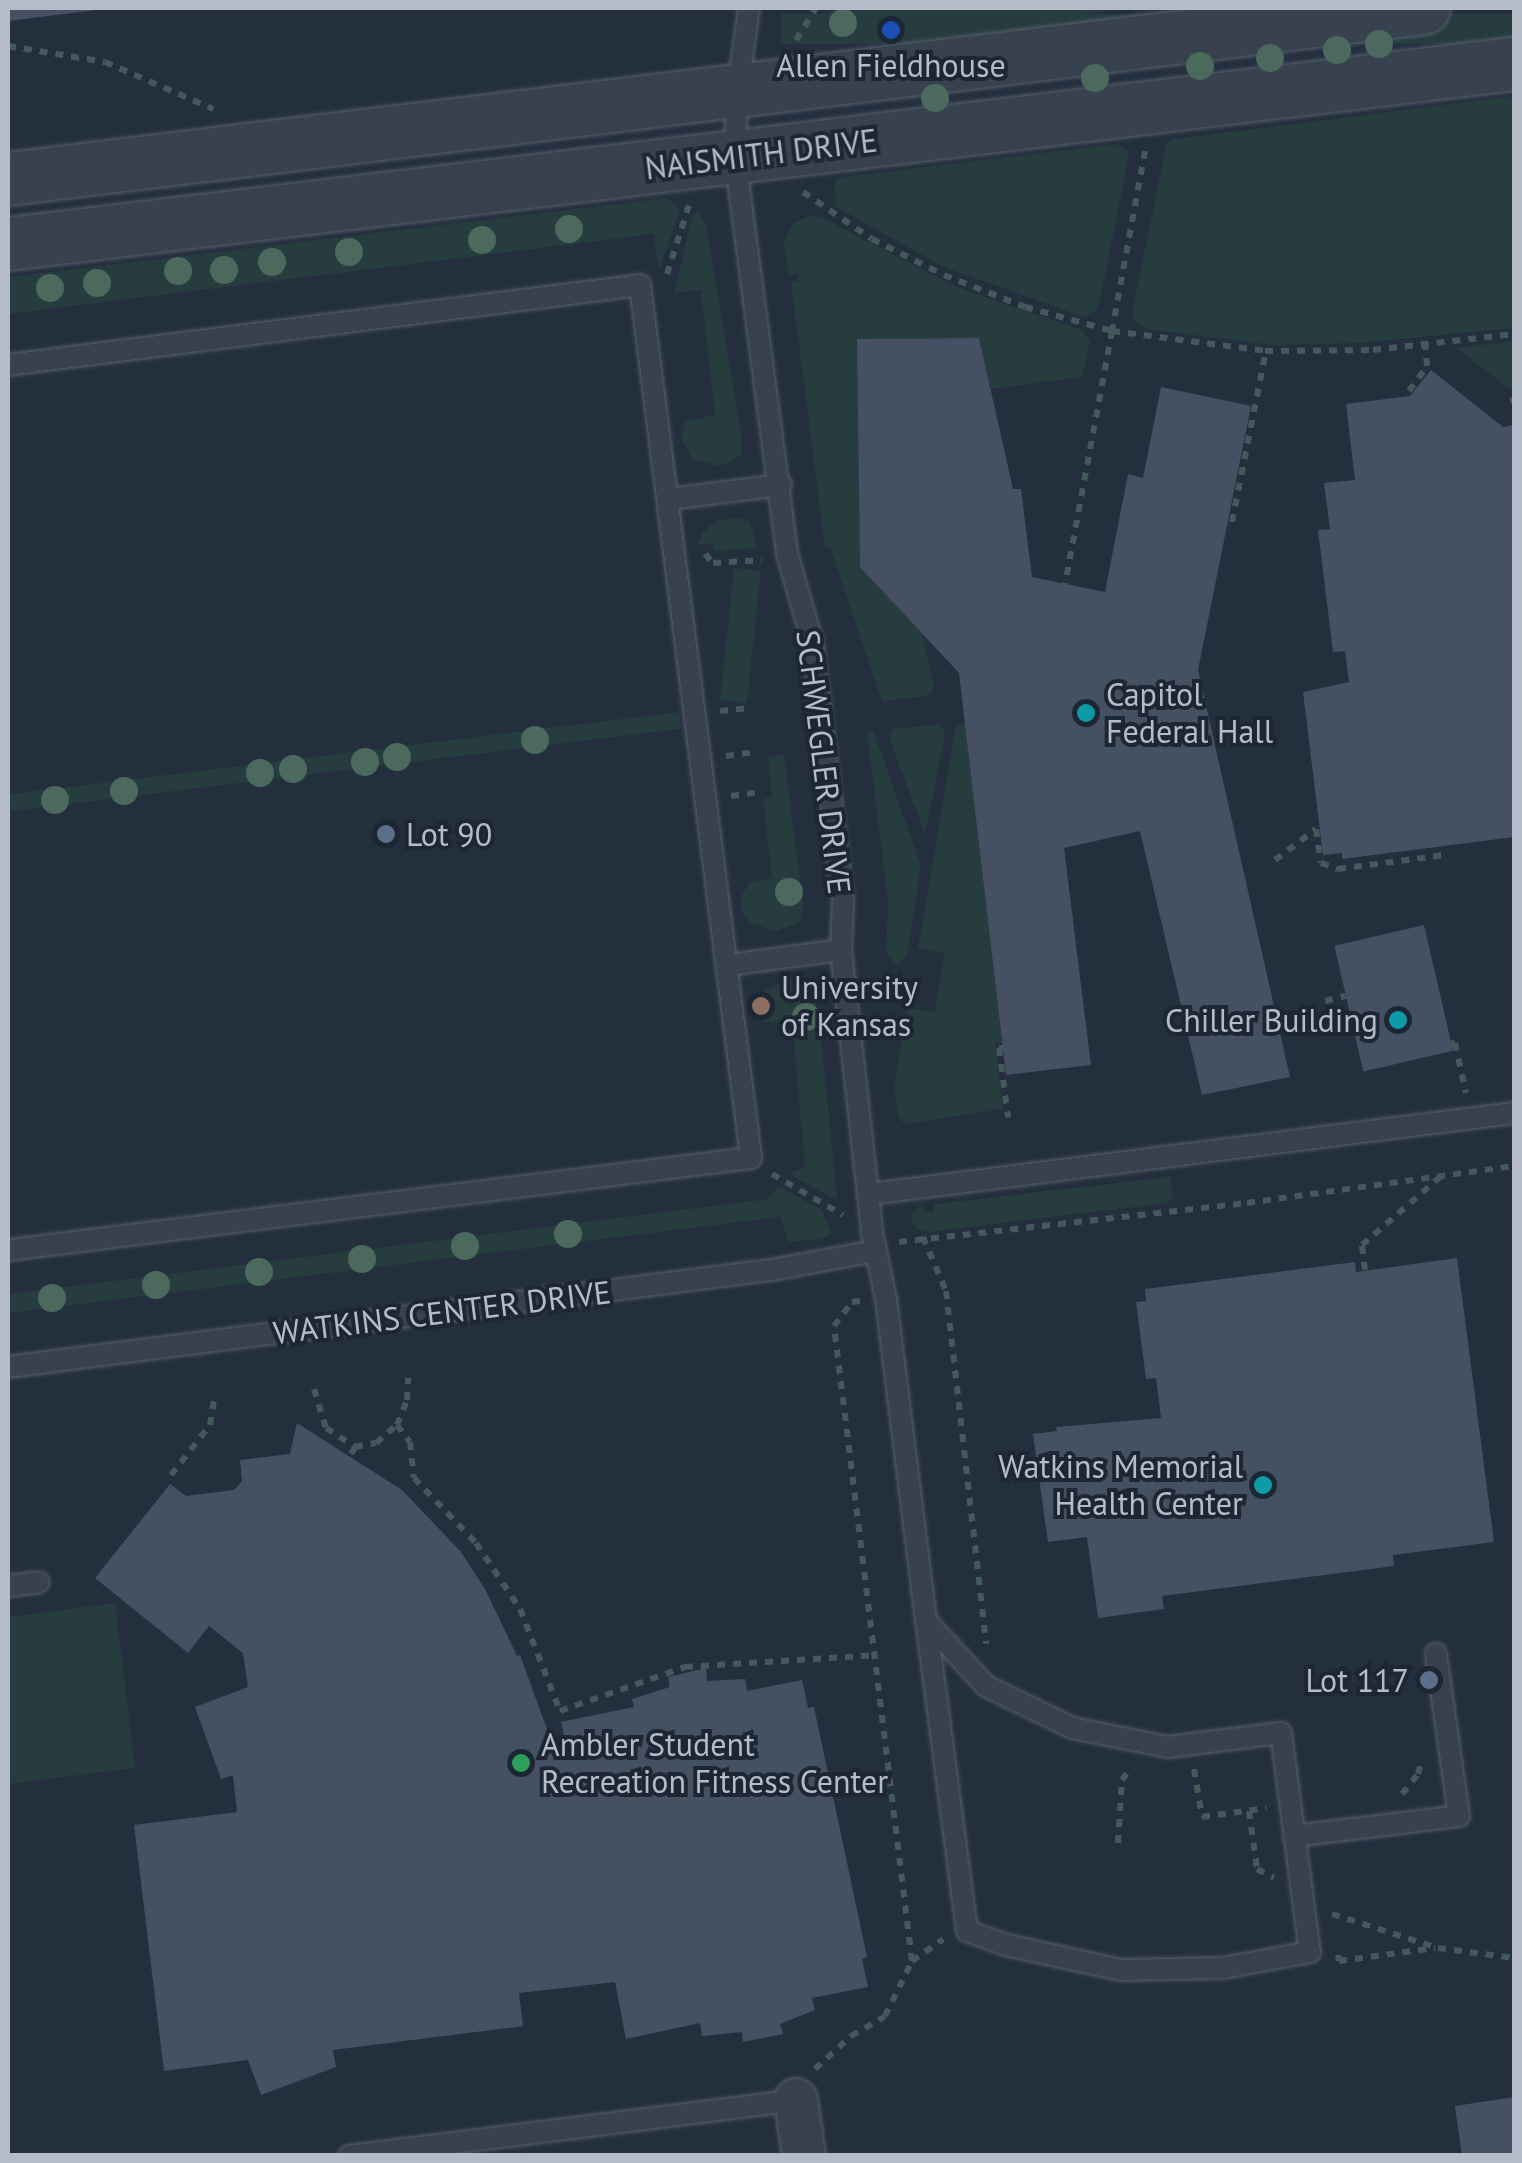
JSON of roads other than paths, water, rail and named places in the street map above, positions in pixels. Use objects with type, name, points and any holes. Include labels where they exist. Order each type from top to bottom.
[{"type":"street","name":"NAISMITH DRIVE","points":[[8,179],[1424,8]]},
{"type":"street","name":"NAISMITH DRIVE","points":[[8,244],[1514,64]]},
{"type":"street","points":[[796,2100],[804,2156]]},
{"type":"lane","name":"SCHWEGLER DRIVE","points":[[749,8],[737,92],[734,157],[787,554],[812,640],[843,900],[841,950],[874,1242],[886,1300],[967,1931],[1006,1945],[1121,1970],[1224,1968],[1310,1952],[1294,1836]]},
{"type":"lane","points":[[8,365],[640,285],[751,1158],[8,1250]]},
{"type":"lane","points":[[669,499],[780,485]]},
{"type":"lane","points":[[728,965],[841,950]]},
{"type":"lane","points":[[870,1194],[1514,1113]]},
{"type":"lane","name":"WATKINS CENTER DRIVE","points":[[8,1366],[772,1270],[874,1242]]},
{"type":"lane","points":[[8,1586],[39,1582]]},
{"type":"lane","points":[[926,1621],[990,1688],[1072,1728],[1150,1743],[1185,1745],[1280,1733],[1294,1836],[1459,1816],[1436,1654]]},
{"type":"lane","points":[[349,2156],[796,2100]]},
{"type":"place","name":"Allen Fieldhouse","points":[[891,30]]},
{"type":"place","name":"Capitol Federal Hall","points":[[1086,713]]},
{"type":"place","name":"Lot 90","points":[[386,834]]},
{"type":"place","name":"University of Kansas","points":[[761,1006]]},
{"type":"place","name":"Chiller Building","points":[[1398,1020]]},
{"type":"place","name":"Watkins Memorial Health Center","points":[[1263,1485]]},
{"type":"place","name":"Lot 117","points":[[1429,1680]]},
{"type":"place","name":"Ambler Student Recreation Fitness Center","points":[[521,1763]]}]
